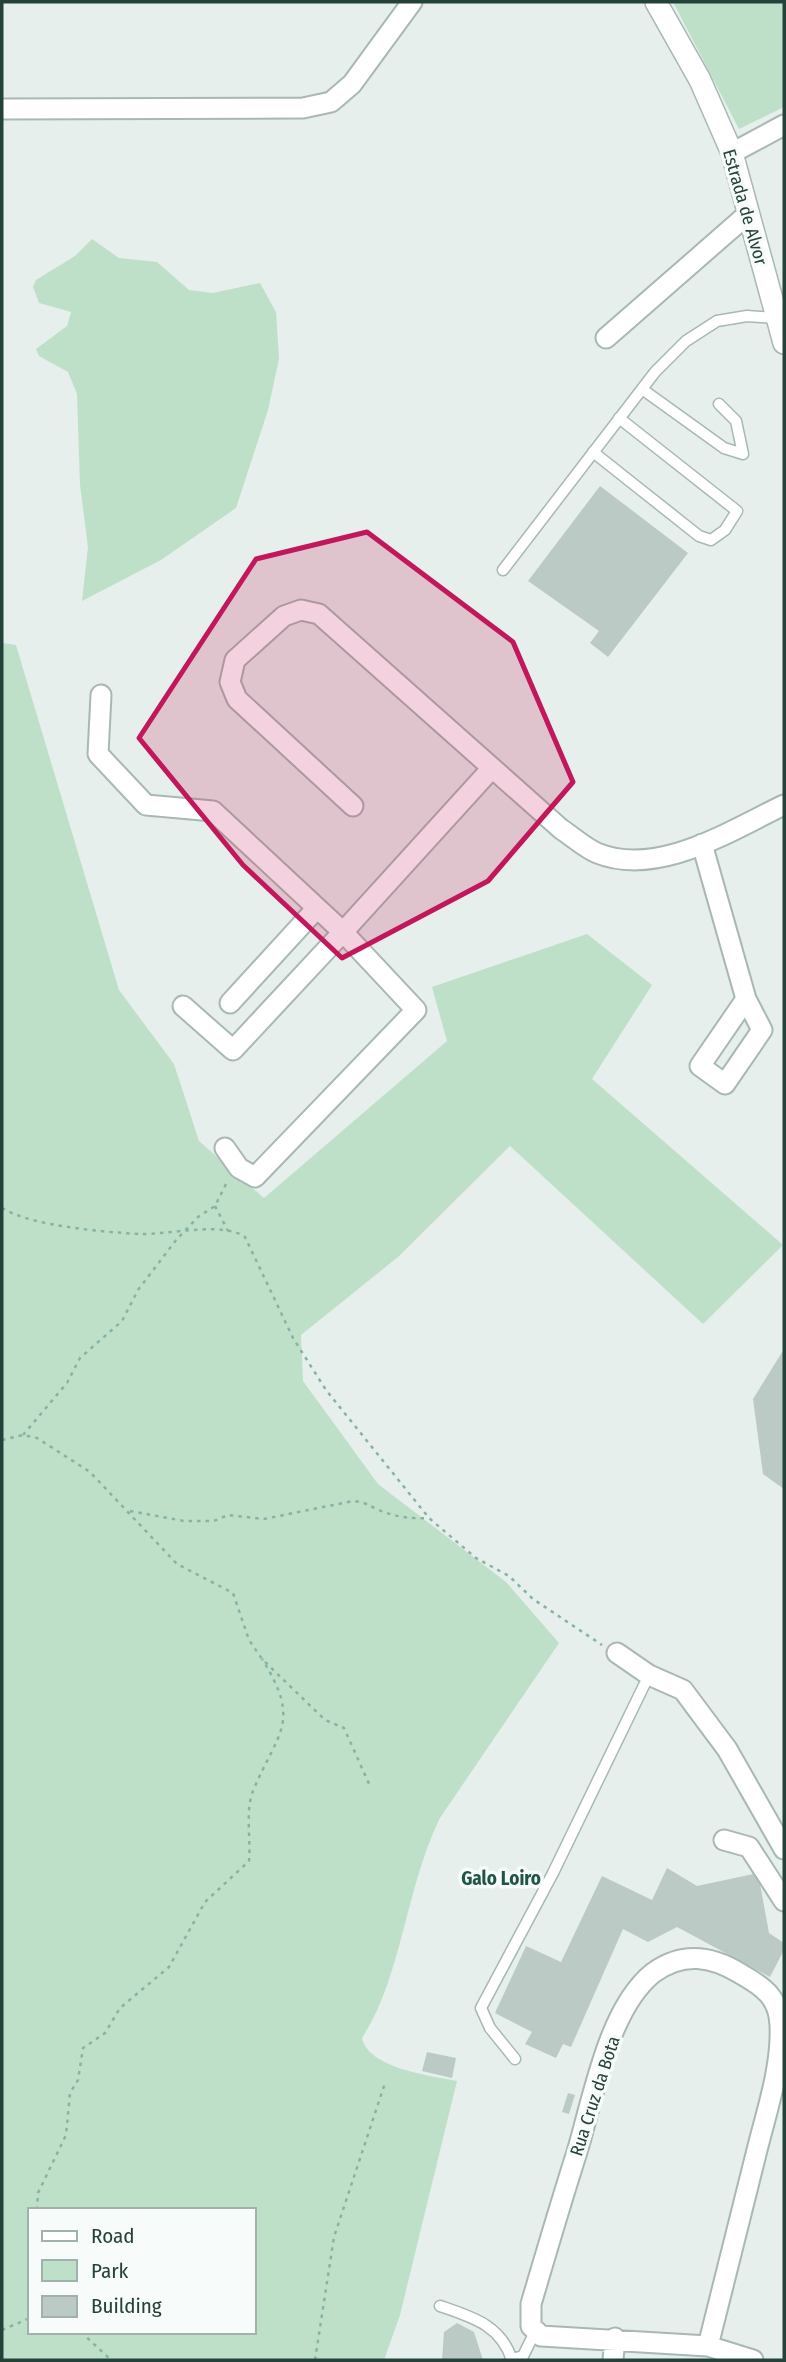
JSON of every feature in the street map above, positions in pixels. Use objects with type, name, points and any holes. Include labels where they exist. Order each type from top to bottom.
[{"type":"street","points":[[2,109],[303,108],[331,102],[352,84],[412,2]]},
{"type":"street","name":"Estrada de Alvor","points":[[656,2],[699,80],[732,153],[784,343]]},
{"type":"street","points":[[732,153],[784,125]]},
{"type":"street","points":[[606,338],[748,214]]},
{"type":"street","points":[[353,806],[237,699],[230,682],[235,660],[284,616],[300,610],[320,614],[561,829],[597,853],[634,861],[702,844],[784,805]]},
{"type":"street","points":[[101,695],[98,754],[146,805],[213,811],[344,932],[416,1010],[255,1177],[239,1168],[225,1148]]},
{"type":"street","points":[[183,1006],[233,1050],[492,768]]},
{"type":"street","points":[[702,844],[747,999]]},
{"type":"street","points":[[230,1003],[317,908]]},
{"type":"street","points":[[617,1653],[649,1675],[683,1689],[727,1749],[784,1849]]},
{"type":"street","points":[[724,1840],[750,1847],[784,1901]]},
{"type":"street","name":"Rua Cruz da Bota","points":[[536,2332],[531,2326],[531,2304],[615,2032],[639,1987],[654,1973],[682,1960],[709,1958],[760,1985],[774,1997],[781,2027],[772,2093],[708,2346]]},
{"type":"street","points":[[536,2332],[548,2337],[615,2338],[708,2346],[753,2360]]},
{"type":"street","points":[[613,2360],[615,2338]]},
{"type":"lane","points":[[502,570],[654,372],[686,341],[717,321],[747,316],[776,318]]},
{"type":"lane","points":[[642,389],[724,448],[743,454],[736,421],[719,404]]},
{"type":"lane","points":[[593,452],[699,536],[711,540],[725,530],[737,511],[619,418]]},
{"type":"lane","points":[[514,2059],[490,2028],[481,2008],[552,1872],[649,1675]]},
{"type":"lane","points":[[440,2306],[484,2321],[500,2337],[512,2360],[523,2356],[536,2332]]},
{"type":"path","points":[[23,1435],[67,1383],[80,1358],[122,1321],[138,1290],[198,1217],[215,1206],[226,1183],[239,1168]]},
{"type":"path","points":[[215,1206],[228,1231]]},
{"type":"path","points":[[2,1208],[43,1223],[104,1231],[140,1234],[228,1231],[245,1237],[293,1338],[326,1390],[429,1518],[465,1549],[509,1576],[533,1598],[617,1653]]},
{"type":"path","points":[[2,1440],[23,1435],[37,1438],[90,1472],[177,1564],[233,1593],[248,1640],[279,1686],[285,1711],[283,1731],[252,1793],[248,1861],[205,1902],[169,1967],[129,1999],[104,2033],[83,2048],[78,2080],[69,2093],[66,2136],[38,2193],[37,2208]]},
{"type":"path","points":[[129,1511],[184,1521],[214,1521],[228,1515],[264,1519],[354,1501],[366,1502],[377,1510],[395,1515],[413,1519],[429,1518]]},
{"type":"path","points":[[262,1659],[325,1720],[344,1728],[370,1786]]},
{"type":"path","points":[[315,2360],[324,2319],[334,2237],[385,2083]]},
{"type":"path","points":[[2,2330],[28,2319]]},
{"type":"path","points":[[83,2334],[111,2360]]},
{"type":"highlighted area","points":[[367,532],[513,642],[573,782],[488,881],[342,958],[243,865],[139,738],[256,559]]},
{"type":"green space","points":[[673,2],[784,2],[784,107],[739,129]]},
{"type":"green space","points":[[92,239],[119,258],[157,262],[189,290],[213,293],[260,283],[276,312],[279,359],[268,410],[236,508],[161,560],[82,601],[88,547],[80,485],[77,394],[68,372],[39,356],[36,349],[67,326],[71,312],[39,303],[33,287],[36,280],[75,256]]},
{"type":"green space","points":[[2,643],[16,645],[119,990],[174,1064],[199,1141],[264,1198],[447,1041],[432,987],[587,934],[652,985],[592,1079],[783,1245],[703,1324],[510,1146],[398,1257],[301,1335],[303,1381],[378,1484],[506,1582],[559,1643],[440,1818],[419,1872],[386,1987],[362,2038],[376,2057],[388,2063],[417,2073],[457,2081],[400,2315],[384,2360],[2,2360]]},
{"type":"building","points":[[600,486],[688,553],[608,657],[590,643],[599,631],[528,581]]},
{"type":"building","points":[[784,1349],[784,1489],[763,1474],[753,1399]]},
{"type":"building","points":[[667,1868],[697,1886],[758,1873],[769,1933],[784,1943],[784,1950],[770,1977],[677,1927],[648,1942],[623,1929],[571,2047],[563,2044],[556,2058],[525,2044],[532,2032],[495,2013],[526,1946],[561,1962],[602,1876],[652,1900]]},
{"type":"building","points":[[427,2052],[456,2058],[452,2078],[422,2071]]},
{"type":"building","points":[[568,2093],[575,2095],[569,2114],[562,2112]]},
{"type":"building","points":[[457,2323],[474,2332],[483,2360],[442,2360],[444,2332]]},
{"type":"district","name":"Galo Loiro","points":[[501,1878]]}]
